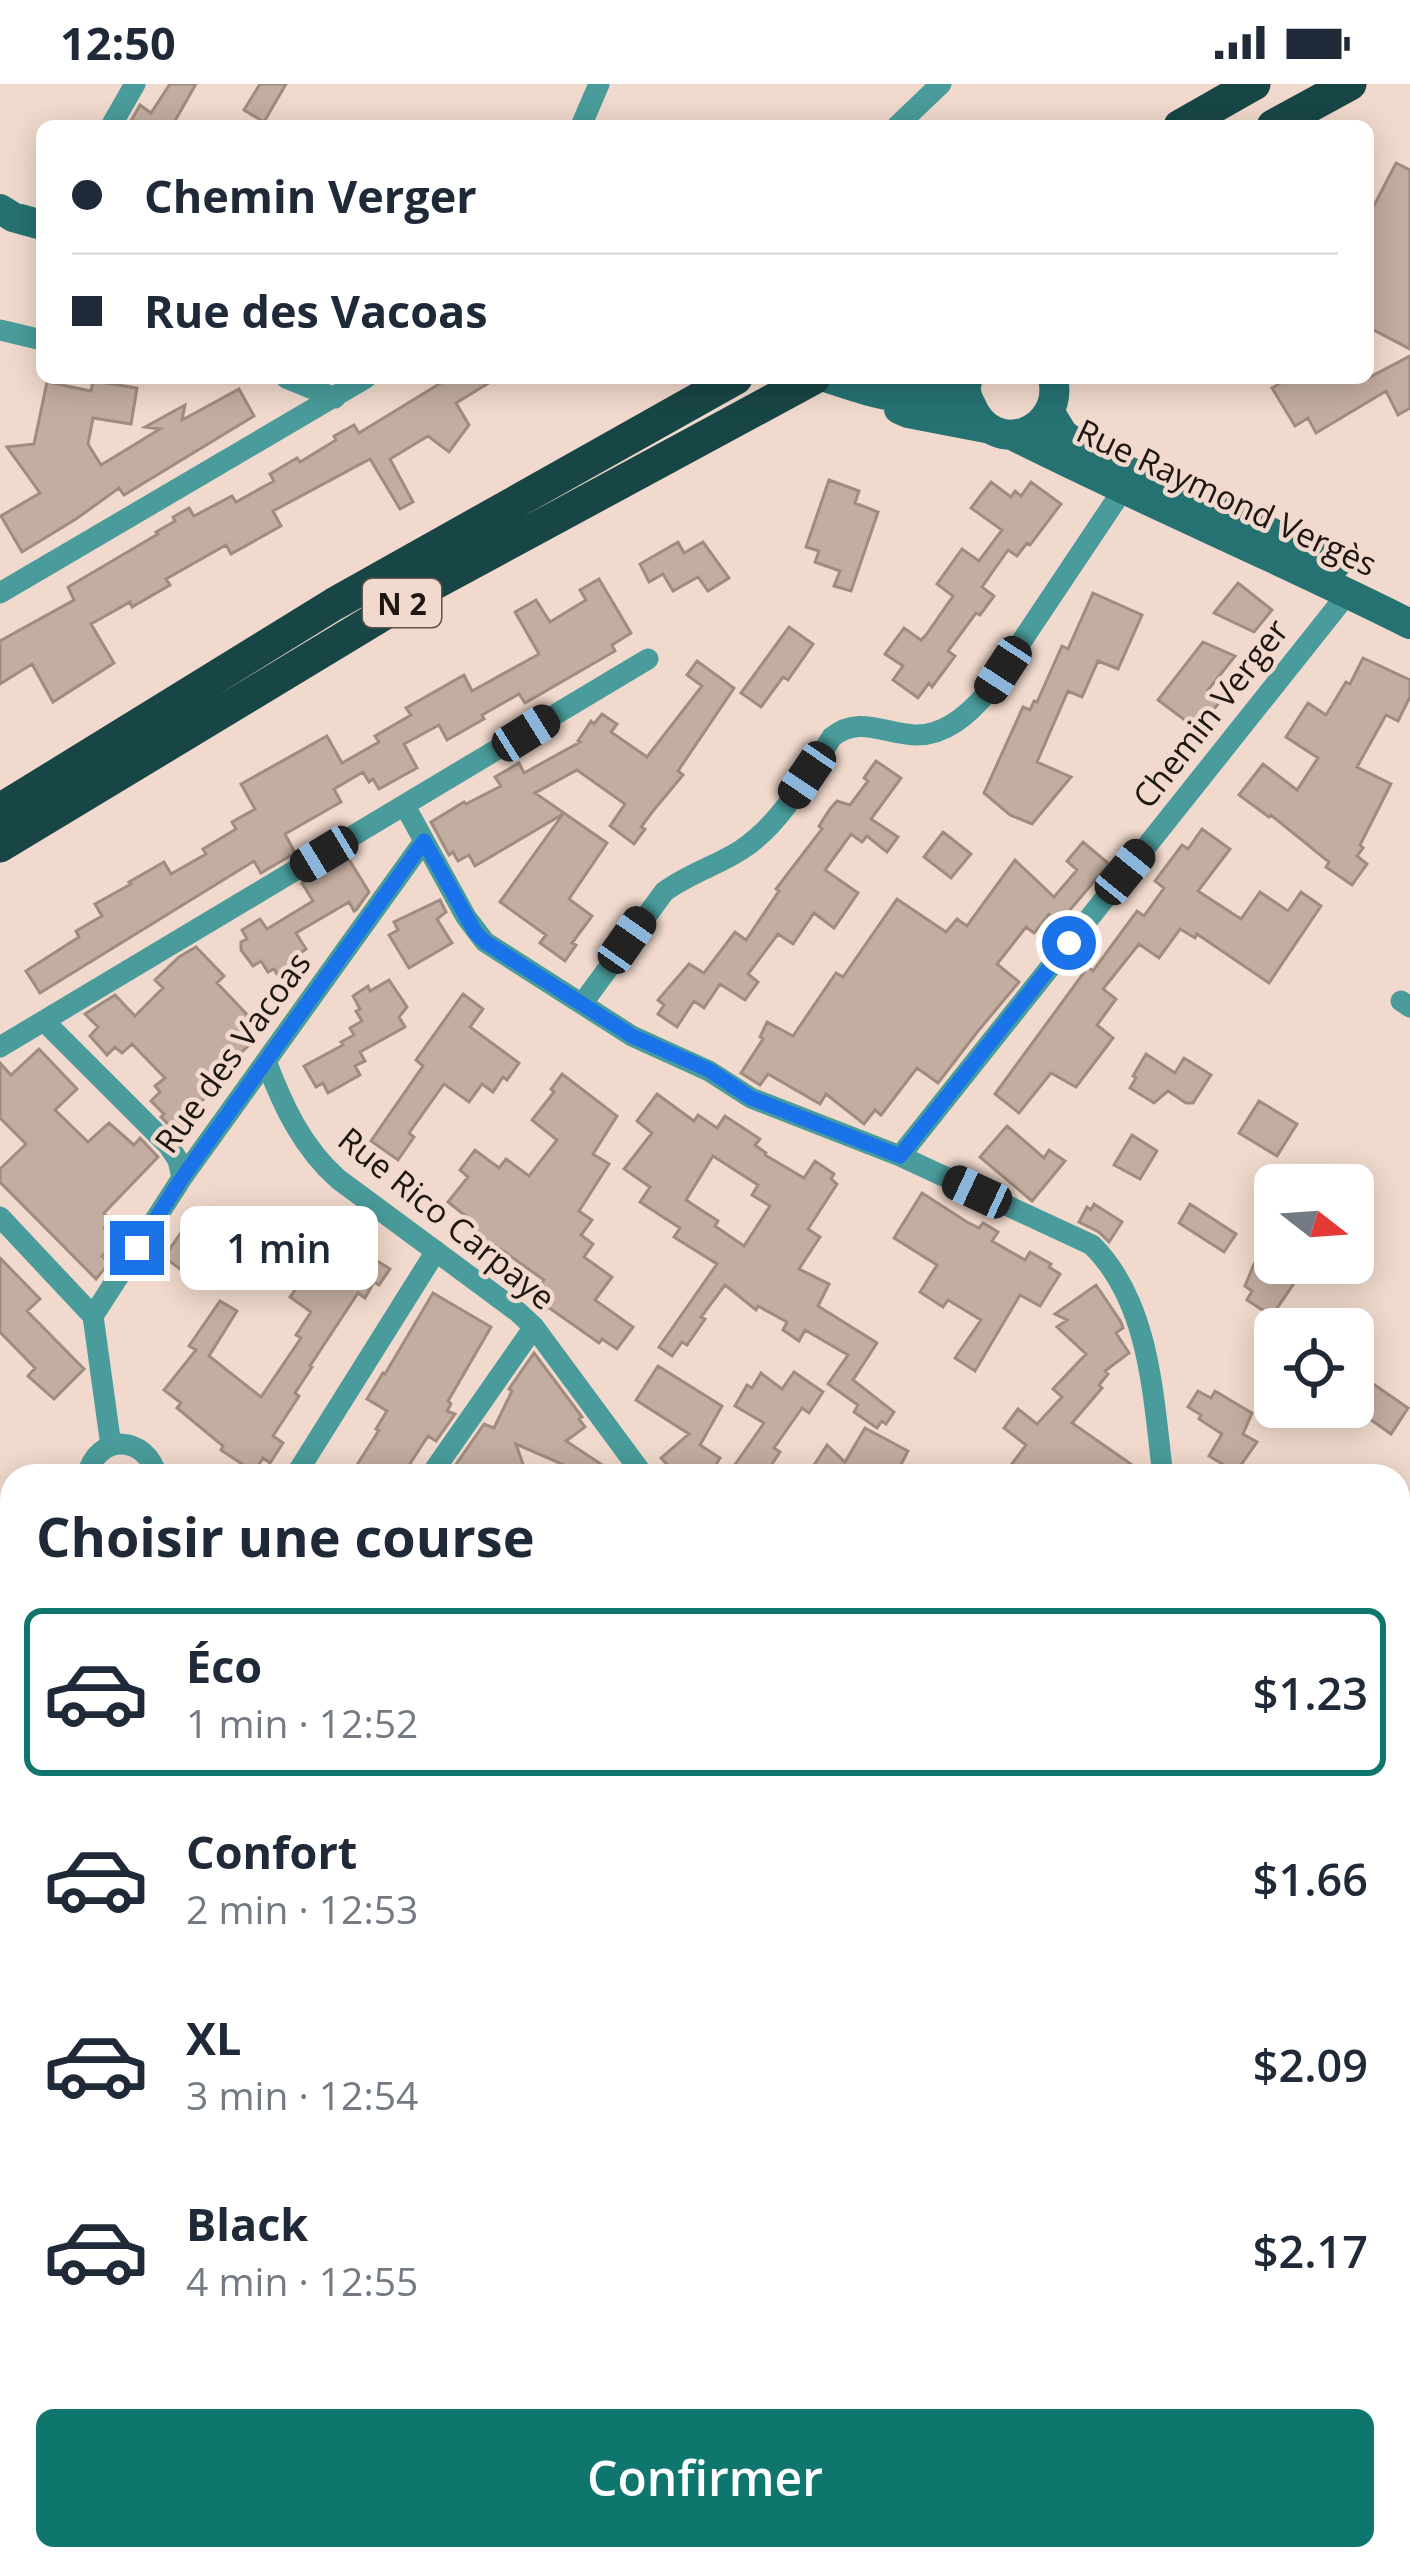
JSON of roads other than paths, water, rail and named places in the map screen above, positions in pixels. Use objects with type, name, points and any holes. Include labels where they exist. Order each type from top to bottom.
[{"type":"highway","points":[[1191,120],[1254,84]]},
{"type":"highway","points":[[1285,120],[1350,84]]},
{"type":"highway","name":"N 2","points":[[0,810],[334,604],[725,384]]},
{"type":"highway","name":"N 2","points":[[0,846],[435,584],[803,384]]},
{"type":"main road","points":[[0,209],[36,223]]},
{"type":"main road","name":"Rue Raymond Vergès","points":[[846,384],[922,399],[942,398],[964,384]]},
{"type":"main road","points":[[966,384],[973,411],[1000,432],[1031,429],[1049,411],[1055,384]]},
{"type":"main road","name":"Rue Raymond Vergès","points":[[874,393],[908,413],[1000,432],[1266,530],[1410,601]]},
{"type":"main road","name":"Rue Raymond Vergès","points":[[1049,411],[1076,446],[1126,481],[1410,624]]},
{"type":"street","points":[[114,120],[135,84]]},
{"type":"street","points":[[584,120],[599,84]]},
{"type":"street","points":[[903,120],[940,84]]},
{"type":"street","points":[[0,330],[36,339]]},
{"type":"street","points":[[301,384],[335,398]]},
{"type":"street","points":[[0,593],[357,384]]},
{"type":"street","points":[[582,1004],[664,892],[740,851],[762,832],[782,812],[832,737],[850,728],[873,727],[916,735],[953,724],[971,711],[1126,481]]},
{"type":"street","name":"Chemin Verger","points":[[900,1156],[1348,593]]},
{"type":"street","points":[[0,1047],[648,658]]},
{"type":"street","points":[[404,806],[475,932],[632,1036],[709,1070],[751,1098],[900,1156],[1092,1245],[1122,1285],[1147,1353],[1161,1464]]},
{"type":"street","name":"Rue des Vacoas","points":[[93,1316],[182,1178],[424,841]]},
{"type":"street","points":[[44,1021],[169,1145],[182,1178]]},
{"type":"street","name":"Rue Rico Carpaye","points":[[266,1061],[280,1098],[317,1160],[534,1327],[635,1464]]},
{"type":"street","points":[[0,1217],[93,1316],[112,1445]]},
{"type":"street","points":[[303,1464],[436,1252]]},
{"type":"street","points":[[438,1464],[534,1327]]},
{"type":"street","points":[[90,1464],[112,1445],[136,1447],[152,1464]]}]
